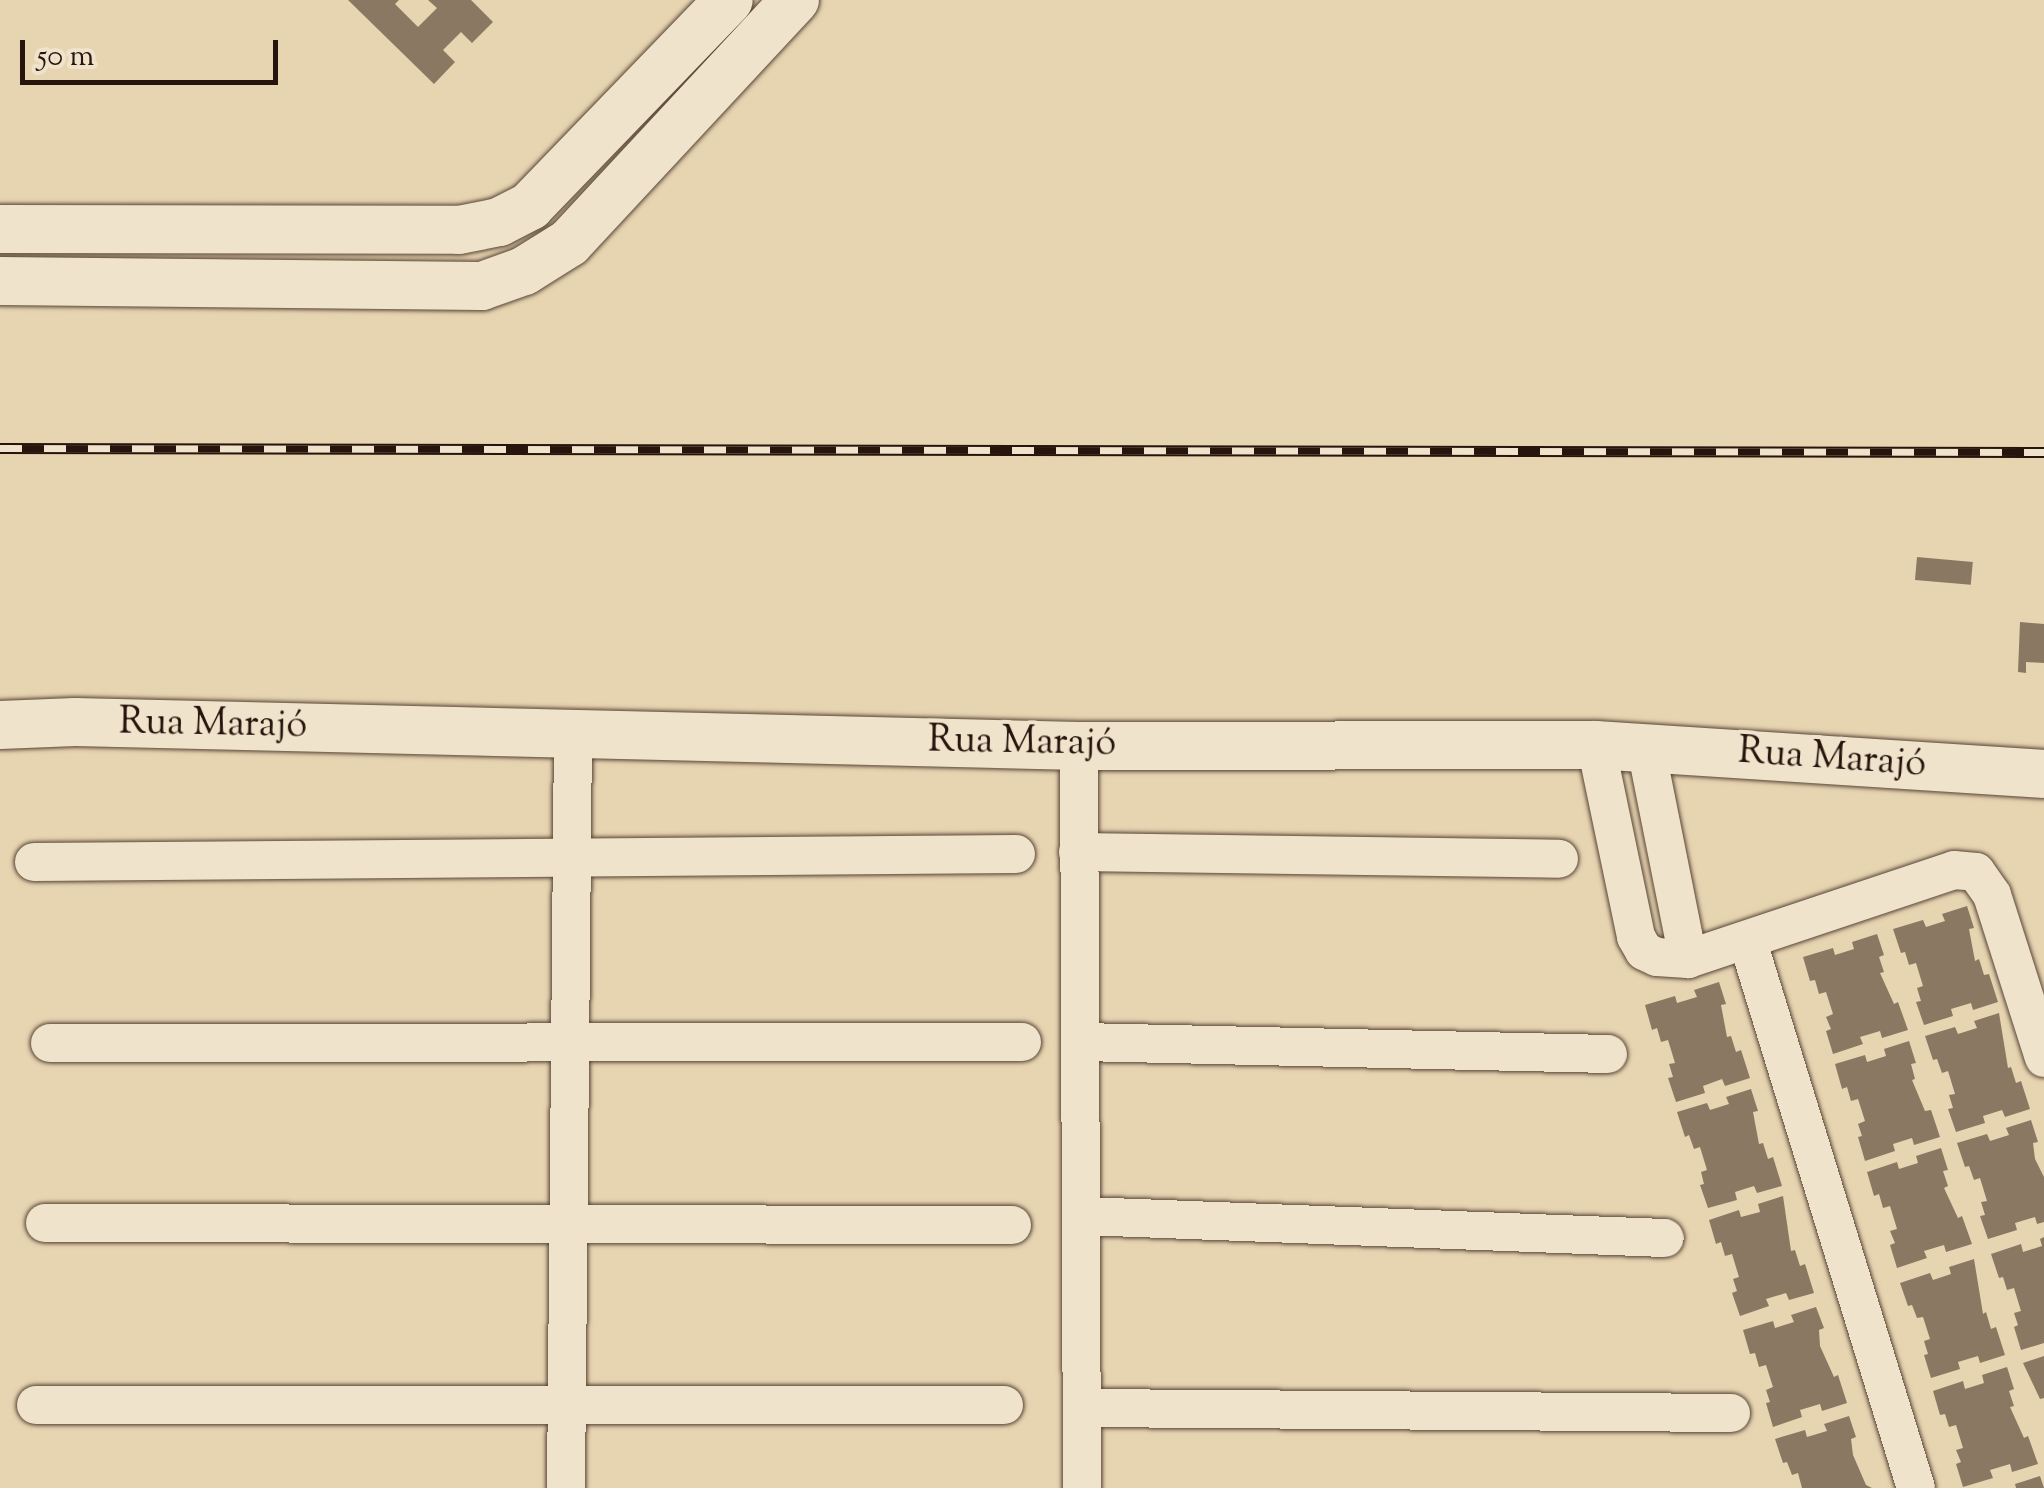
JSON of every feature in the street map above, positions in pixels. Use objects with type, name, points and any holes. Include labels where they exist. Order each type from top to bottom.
[{"type":"street","points":[[0,230],[460,230],[499,222],[530,206],[729,0]]},
{"type":"street","points":[[0,281],[482,286],[524,271],[570,243],[796,0]]},
{"type":"street","name":"Rua Marajó","points":[[0,725],[75,722],[1078,746],[1596,745],[2044,774]]},
{"type":"street","points":[[566,1488],[573,734]]},
{"type":"street","points":[[1596,745],[1636,937],[1644,950],[1658,957],[1688,959],[1954,870],[1976,872],[1992,894],[2044,1058]]},
{"type":"street","points":[[1078,746],[1084,1216],[1082,1488]]},
{"type":"street","points":[[1646,748],[1688,959]]},
{"type":"street","points":[[1078,852],[1559,859]]},
{"type":"street","points":[[34,862],[1016,854]]},
{"type":"street","points":[[1748,942],[1916,1488]]},
{"type":"street","points":[[50,1043],[1022,1042]]},
{"type":"street","points":[[1081,1042],[1608,1054]]},
{"type":"street","points":[[1084,1216],[1665,1238]]},
{"type":"street","points":[[44,1223],[1012,1225]]},
{"type":"street","points":[[36,1405],[1004,1405]]},
{"type":"street","points":[[1083,1408],[1731,1414]]},
{"type":"building","points":[[348,0],[399,0],[395,4],[418,27],[437,8],[428,0],[471,0],[493,22],[472,43],[461,32],[443,50],[455,62],[434,84]]},
{"type":"building","points":[[1917,557],[1973,562],[1971,585],[1915,580]]},
{"type":"building","points":[[2020,622],[2044,624],[2044,663],[2026,662],[2026,673],[2018,672]]},
{"type":"building","points":[[1967,906],[1974,928],[1969,929],[1975,961],[1979,959],[1984,975],[1989,974],[1998,1002],[1973,1010],[1971,1003],[1951,1009],[1953,1016],[1924,1025],[1916,1002],[1921,1001],[1917,988],[1923,986],[1916,963],[1909,965],[1893,929],[1923,920],[1926,927],[1945,921],[1942,914]]},
{"type":"building","points":[[1877,934],[1884,955],[1879,957],[1884,972],[1880,973],[1894,1004],[1898,1002],[1908,1030],[1882,1038],[1880,1031],[1860,1037],[1863,1044],[1833,1054],[1826,1017],[1833,1014],[1826,992],[1819,994],[1815,980],[1810,981],[1803,957],[1833,948],[1835,955],[1854,949],[1852,942]]},
{"type":"building","points":[[1719,982],[1726,1004],[1721,1005],[1727,1037],[1731,1036],[1736,1052],[1741,1050],[1750,1078],[1725,1086],[1722,1079],[1703,1086],[1705,1093],[1676,1102],[1668,1078],[1673,1077],[1669,1064],[1675,1063],[1668,1040],[1661,1042],[1657,1028],[1652,1030],[1645,1005],[1675,996],[1677,1003],[1697,997],[1694,990]]},
{"type":"building","points":[[1999,1013],[2008,1068],[2011,1067],[2016,1083],[2021,1081],[2030,1109],[2005,1117],[2002,1110],[1983,1116],[1985,1123],[1956,1132],[1948,1109],[1953,1108],[1949,1095],[1955,1094],[1948,1071],[1942,1073],[1937,1059],[1933,1060],[1925,1036],[1955,1027],[1958,1034],[1977,1028],[1974,1021]]},
{"type":"building","points":[[1909,1041],[1916,1063],[1911,1064],[1915,1079],[1912,1080],[1925,1111],[1931,1110],[1940,1137],[1914,1145],[1912,1138],[1893,1144],[1895,1151],[1865,1161],[1858,1124],[1865,1121],[1858,1099],[1851,1101],[1847,1087],[1842,1089],[1835,1064],[1865,1055],[1867,1062],[1886,1056],[1884,1049]]},
{"type":"building","points":[[1751,1089],[1758,1111],[1753,1112],[1759,1144],[1763,1143],[1768,1159],[1773,1157],[1782,1186],[1757,1193],[1754,1186],[1735,1192],[1737,1200],[1708,1208],[1700,1185],[1704,1184],[1701,1172],[1707,1170],[1700,1147],[1694,1149],[1689,1135],[1685,1137],[1677,1112],[1707,1103],[1710,1110],[1729,1104],[1726,1097]]},
{"type":"building","points":[[2031,1120],[2038,1142],[2033,1143],[2035,1159],[2044,1177],[2044,1222],[2037,1224],[2035,1217],[2015,1223],[2017,1230],[1988,1239],[1980,1216],[1985,1215],[1981,1202],[1987,1201],[1980,1178],[1974,1180],[1969,1166],[1965,1167],[1957,1143],[1987,1134],[1990,1141],[2009,1135],[2006,1128]]},
{"type":"building","points":[[1941,1148],[1948,1170],[1943,1171],[1948,1186],[1944,1188],[1958,1218],[1962,1216],[1972,1244],[1946,1252],[1944,1245],[1924,1251],[1927,1258],[1897,1268],[1890,1231],[1897,1229],[1890,1206],[1883,1208],[1879,1194],[1874,1196],[1867,1172],[1897,1162],[1899,1169],[1918,1163],[1916,1156]]},
{"type":"building","points":[[1783,1196],[1791,1251],[1795,1250],[1800,1266],[1805,1264],[1814,1293],[1789,1300],[1786,1293],[1766,1299],[1769,1306],[1740,1316],[1732,1293],[1737,1291],[1733,1279],[1739,1277],[1732,1254],[1725,1256],[1721,1242],[1716,1244],[1709,1220],[1739,1210],[1741,1217],[1760,1212],[1758,1204]]},
{"type":"building","points":[[2044,1237],[2044,1343],[2021,1350],[2014,1313],[2021,1311],[2014,1288],[2007,1290],[1991,1254],[2021,1244],[2023,1252],[2042,1246],[2040,1239]]},
{"type":"building","points":[[1974,1259],[1983,1314],[1986,1312],[1991,1329],[1996,1327],[2005,1355],[1980,1363],[1978,1356],[1958,1362],[1960,1369],[1931,1378],[1924,1355],[1928,1354],[1924,1341],[1930,1339],[1923,1317],[1917,1318],[1912,1305],[1908,1306],[1900,1283],[1930,1273],[1933,1280],[1951,1274],[1949,1267]]},
{"type":"building","points":[[1816,1307],[1824,1328],[1819,1330],[1820,1346],[1834,1377],[1838,1375],[1847,1403],[1822,1411],[1820,1404],[1800,1410],[1802,1417],[1773,1427],[1766,1390],[1773,1387],[1766,1365],[1759,1367],[1755,1353],[1750,1354],[1743,1330],[1773,1321],[1775,1328],[1794,1322],[1791,1315]]},
{"type":"building","points":[[2044,1356],[2044,1398],[2040,1399],[2023,1363]]},
{"type":"building","points":[[2007,1367],[2014,1389],[2009,1391],[2014,1406],[2010,1407],[2024,1438],[2028,1436],[2038,1464],[2012,1472],[2010,1464],[1990,1470],[1993,1478],[1963,1487],[1956,1450],[1963,1448],[1956,1425],[1949,1427],[1945,1414],[1940,1415],[1933,1391],[1963,1381],[1965,1389],[1984,1383],[1982,1375]]},
{"type":"building","points":[[1849,1416],[1856,1437],[1851,1439],[1853,1455],[1866,1485],[1872,1488],[1802,1488],[1798,1473],[1792,1475],[1787,1462],[1783,1463],[1775,1439],[1805,1430],[1807,1437],[1827,1431],[1824,1424]]},
{"type":"building","points":[[2040,1476],[2044,1488],[2016,1488],[2015,1484]]},
{"type":"railway","points":[[0,448],[2044,452]]}]
